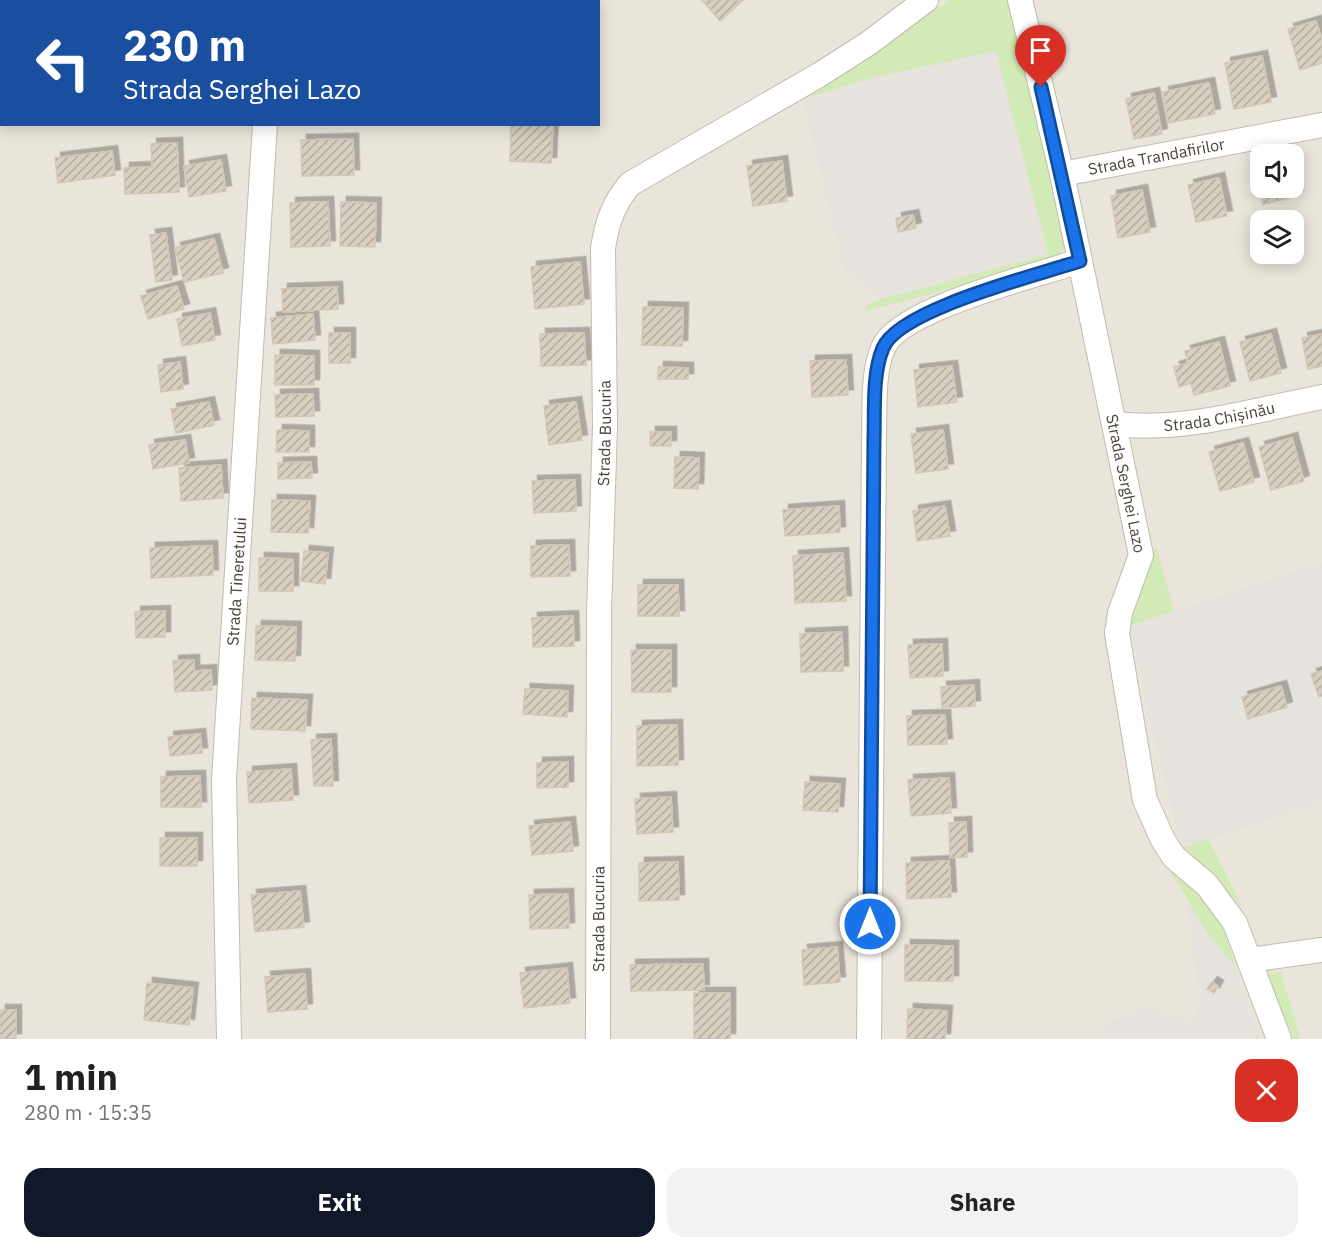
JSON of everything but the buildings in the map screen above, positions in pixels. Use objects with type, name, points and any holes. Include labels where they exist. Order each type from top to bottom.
[{"type":"street","name":"Strada Bucuria","points":[[598,1039],[599,612],[605,426],[603,248],[608,221],[618,199],[630,184],[819,75],[869,43],[926,0]]},
{"type":"street","name":"Strada Serghei Lazo","points":[[1020,0],[1062,174],[1116,424],[1141,555],[1120,613],[1118,643],[1146,800],[1163,840],[1174,857],[1207,885],[1235,923],[1279,1039]]},
{"type":"street","name":"Strada Trandafirilor","points":[[1062,174],[1322,125]]},
{"type":"street","name":"Strada Tineretului","points":[[229,1039],[224,779],[265,126]]},
{"type":"street","points":[[869,1039],[874,439],[878,370],[882,348],[890,334],[909,321],[936,309],[1080,261]]},
{"type":"street","name":"Strada Chișinău","points":[[1116,424],[1146,427],[1200,421],[1322,397]]},
{"type":"street","points":[[1250,960],[1322,950]]},
{"type":"shaded area","points":[[600,0],[1322,0],[1322,1039],[0,1039],[0,126],[600,126]]},
{"type":"shaded area","points":[[996,50],[1048,254],[882,299],[844,269],[803,99],[875,77]]},
{"type":"shaded area","points":[[1322,563],[1322,801],[1181,848],[1129,626]]},
{"type":"shaded area","points":[[1187,895],[1209,936],[1236,967],[1258,1039],[1099,1039],[1108,1023],[1146,1007],[1193,1023],[1200,1005]]},
{"type":"green space","points":[[950,0],[1010,0],[1069,241],[1060,255],[1048,263],[866,311],[866,305],[882,299],[1048,254],[996,51],[875,77],[803,99],[801,94]]},
{"type":"green space","points":[[1156,545],[1174,611],[1129,626]]},
{"type":"green space","points":[[1208,839],[1241,904],[1181,848]]},
{"type":"green space","points":[[1157,849],[1195,887],[1223,926],[1236,967],[1209,936]]},
{"type":"green space","points":[[1281,972],[1300,1039],[1293,1039],[1265,974]]},
{"type":"route","points":[[870,924],[874,439],[878,370],[882,348],[890,334],[909,321],[936,309],[1080,261],[1041,87]]}]
